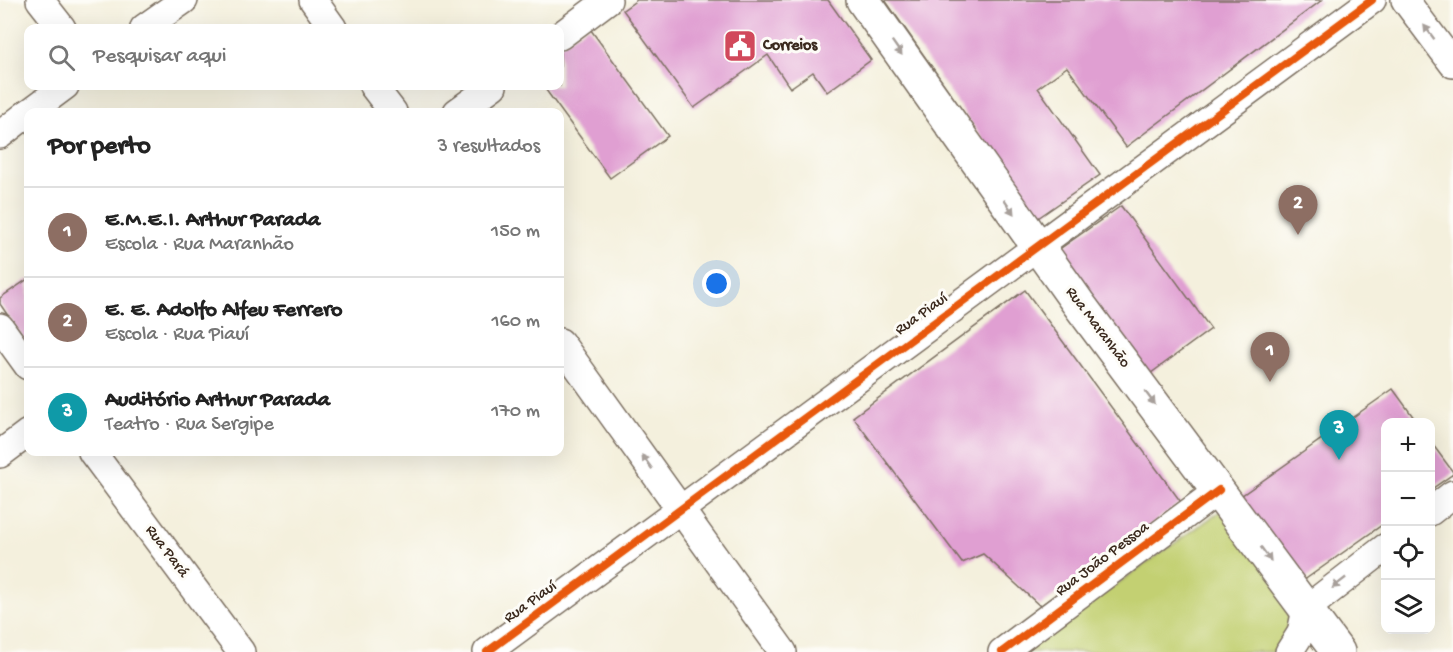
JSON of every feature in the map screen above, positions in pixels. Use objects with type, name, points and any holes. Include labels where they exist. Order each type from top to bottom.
[{"type":"main road","name":"Rua Maranhão","points":[[863,0],[1038,247],[1338,652]]},
{"type":"street","points":[[40,0],[59,24]]},
{"type":"street","points":[[150,24],[184,0]]},
{"type":"street","points":[[313,0],[330,24]]},
{"type":"street","points":[[564,33],[608,0]]},
{"type":"street","name":"Rua Piauí","points":[[487,652],[1372,0]]},
{"type":"street","points":[[1405,0],[1453,64]]},
{"type":"street","points":[[36,108],[60,90]]},
{"type":"street","points":[[376,90],[390,108]]},
{"type":"street","points":[[463,108],[487,90]]},
{"type":"street","points":[[0,135],[24,117]]},
{"type":"street","points":[[0,327],[24,360]]},
{"type":"street","points":[[564,348],[783,652]]},
{"type":"street","points":[[0,454],[24,436]]},
{"type":"street","name":"Rua Pará","points":[[95,456],[241,652]]},
{"type":"street","name":"Rua João Pessoa","points":[[1002,652],[1219,490]]},
{"type":"street","points":[[1435,509],[1453,494]]},
{"type":"street","points":[[1288,652],[1301,633],[1306,609],[1381,551]]},
{"type":"green space","points":[[1222,510],[1291,598],[1285,649],[1281,652],[1020,652]]},
{"type":"building","points":[[637,0],[828,0],[871,60],[827,92],[813,72],[790,88],[768,55],[694,108],[623,10]]},
{"type":"building","points":[[885,0],[1322,0],[1126,147],[1067,67],[1038,88],[1100,175],[1038,218]]},
{"type":"building","points":[[588,26],[668,136],[610,178],[564,115],[564,108],[559,108],[546,90],[564,90],[564,43]]},
{"type":"building","points":[[1121,206],[1211,329],[1147,376],[1054,253]]},
{"type":"building","points":[[24,282],[24,339],[0,304],[0,298]]},
{"type":"building","points":[[1025,290],[1181,502],[1040,606],[983,554],[962,563],[853,417]]},
{"type":"building","points":[[1393,389],[1414,418],[1381,418],[1381,526],[1300,583],[1238,498]]},
{"type":"building","points":[[1435,448],[1453,472],[1435,487]]},
{"type":"cycle path","points":[[487,652],[1372,0]]},
{"type":"cycle path","points":[[1002,652],[1219,490]]},
{"type":"place","name":"Correios","points":[[740,46]]},
{"type":"place","name":"E. E. Adolfo Alfeu Ferrero","points":[[1298,235]]},
{"type":"place","name":"E.M.E.I. Arthur Parada","points":[[1270,382]]},
{"type":"place","name":"Auditório Arthur Parada","points":[[1339,460]]}]
